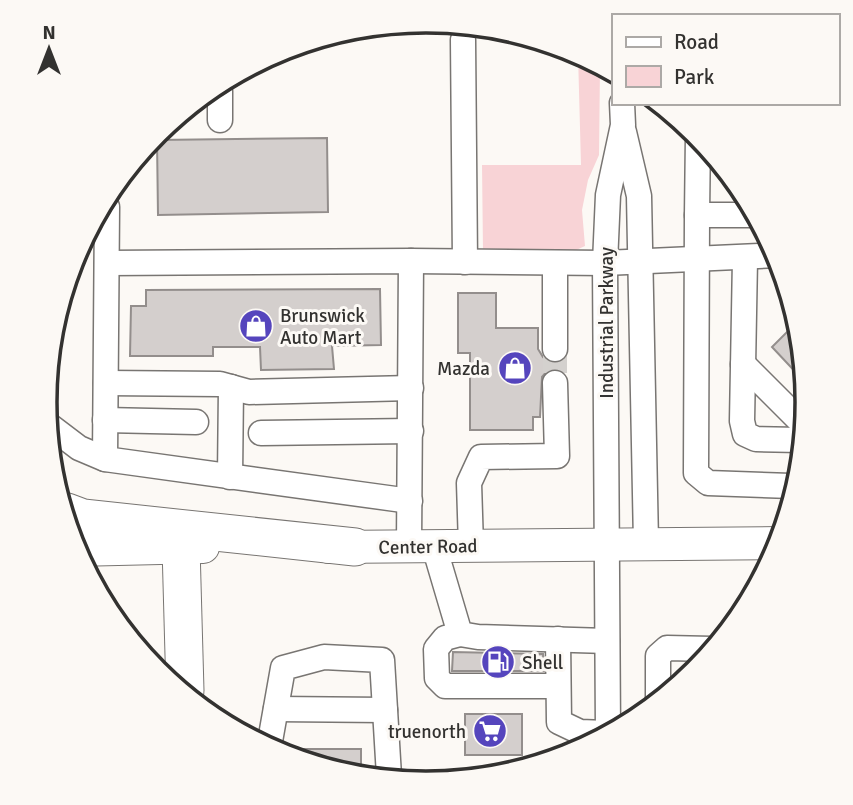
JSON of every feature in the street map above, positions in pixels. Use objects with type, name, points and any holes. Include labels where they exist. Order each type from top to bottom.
[{"type":"highway","points":[[75,515],[355,547]]},
{"type":"highway","points":[[181,547],[185,681]]},
{"type":"main road","name":"Center Road","points":[[88,550],[646,543],[768,545]]},
{"type":"street","points":[[463,40],[465,262]]},
{"type":"street","points":[[220,96],[220,120]]},
{"type":"street","points":[[623,114],[639,196],[646,543]]},
{"type":"street","name":"Industrial Parkway","points":[[607,724],[605,263],[608,195],[623,114]]},
{"type":"street","points":[[698,152],[695,261],[696,473],[708,483],[786,486]]},
{"type":"street","points":[[697,215],[744,215]]},
{"type":"street","points":[[105,459],[107,218]]},
{"type":"street","points":[[107,262],[605,263],[766,256]]},
{"type":"street","points":[[745,259],[741,421],[745,434],[756,439],[794,440]]},
{"type":"street","points":[[411,261],[410,501],[422,546],[460,634]]},
{"type":"street","points":[[555,263],[555,349]]},
{"type":"street","points":[[743,364],[795,416]]},
{"type":"street","points":[[106,383],[231,387],[249,392],[411,388]]},
{"type":"street","points":[[471,546],[469,483],[481,457],[558,456],[555,383]]},
{"type":"street","points":[[230,477],[231,387]]},
{"type":"street","points":[[105,420],[196,422]]},
{"type":"street","points":[[261,433],[411,430]]},
{"type":"street","points":[[58,433],[79,449],[105,459],[410,501]]},
{"type":"street","points":[[558,686],[445,686],[438,678],[436,649],[445,638],[460,634],[607,641]]},
{"type":"street","points":[[558,639],[559,722],[580,732],[594,732]]},
{"type":"street","points":[[659,689],[658,656],[667,648],[702,649]]},
{"type":"street","points":[[271,738],[283,668],[324,657],[382,660],[388,770]]},
{"type":"street","points":[[276,709],[385,710]]},
{"type":"green space","points":[[578,66],[600,77],[599,155],[588,180],[582,210],[585,246],[574,251],[483,251],[482,165],[581,165]]},
{"type":"building","points":[[327,138],[328,212],[158,215],[157,150],[166,140]]},
{"type":"building","name":"Brunswick Auto Mart","points":[[380,289],[381,345],[332,346],[334,369],[261,370],[260,347],[213,347],[213,356],[130,356],[131,306],[146,306],[146,290]]},
{"type":"building","name":"Mazda","points":[[458,293],[496,293],[496,328],[538,328],[538,349],[543,357],[548,362],[561,362],[561,370],[548,370],[542,377],[540,417],[533,417],[533,430],[470,430],[470,353],[458,353]]},
{"type":"building","points":[[789,330],[794,371],[772,347]]},
{"type":"building","name":"Shell","points":[[453,652],[543,654],[544,671],[452,671]]},
{"type":"building","points":[[465,714],[522,714],[522,755],[465,755]]},
{"type":"building","points":[[299,749],[361,749],[361,766]]},
{"type":"tunnel","points":[[555,349],[555,383]]},
{"type":"place","name":"Brunswick Auto Mart","points":[[256,326]]},
{"type":"place","name":"Mazda","points":[[515,368]]},
{"type":"place","name":"Shell","points":[[498,662]]},
{"type":"place","name":"truenorth","points":[[490,731]]}]
